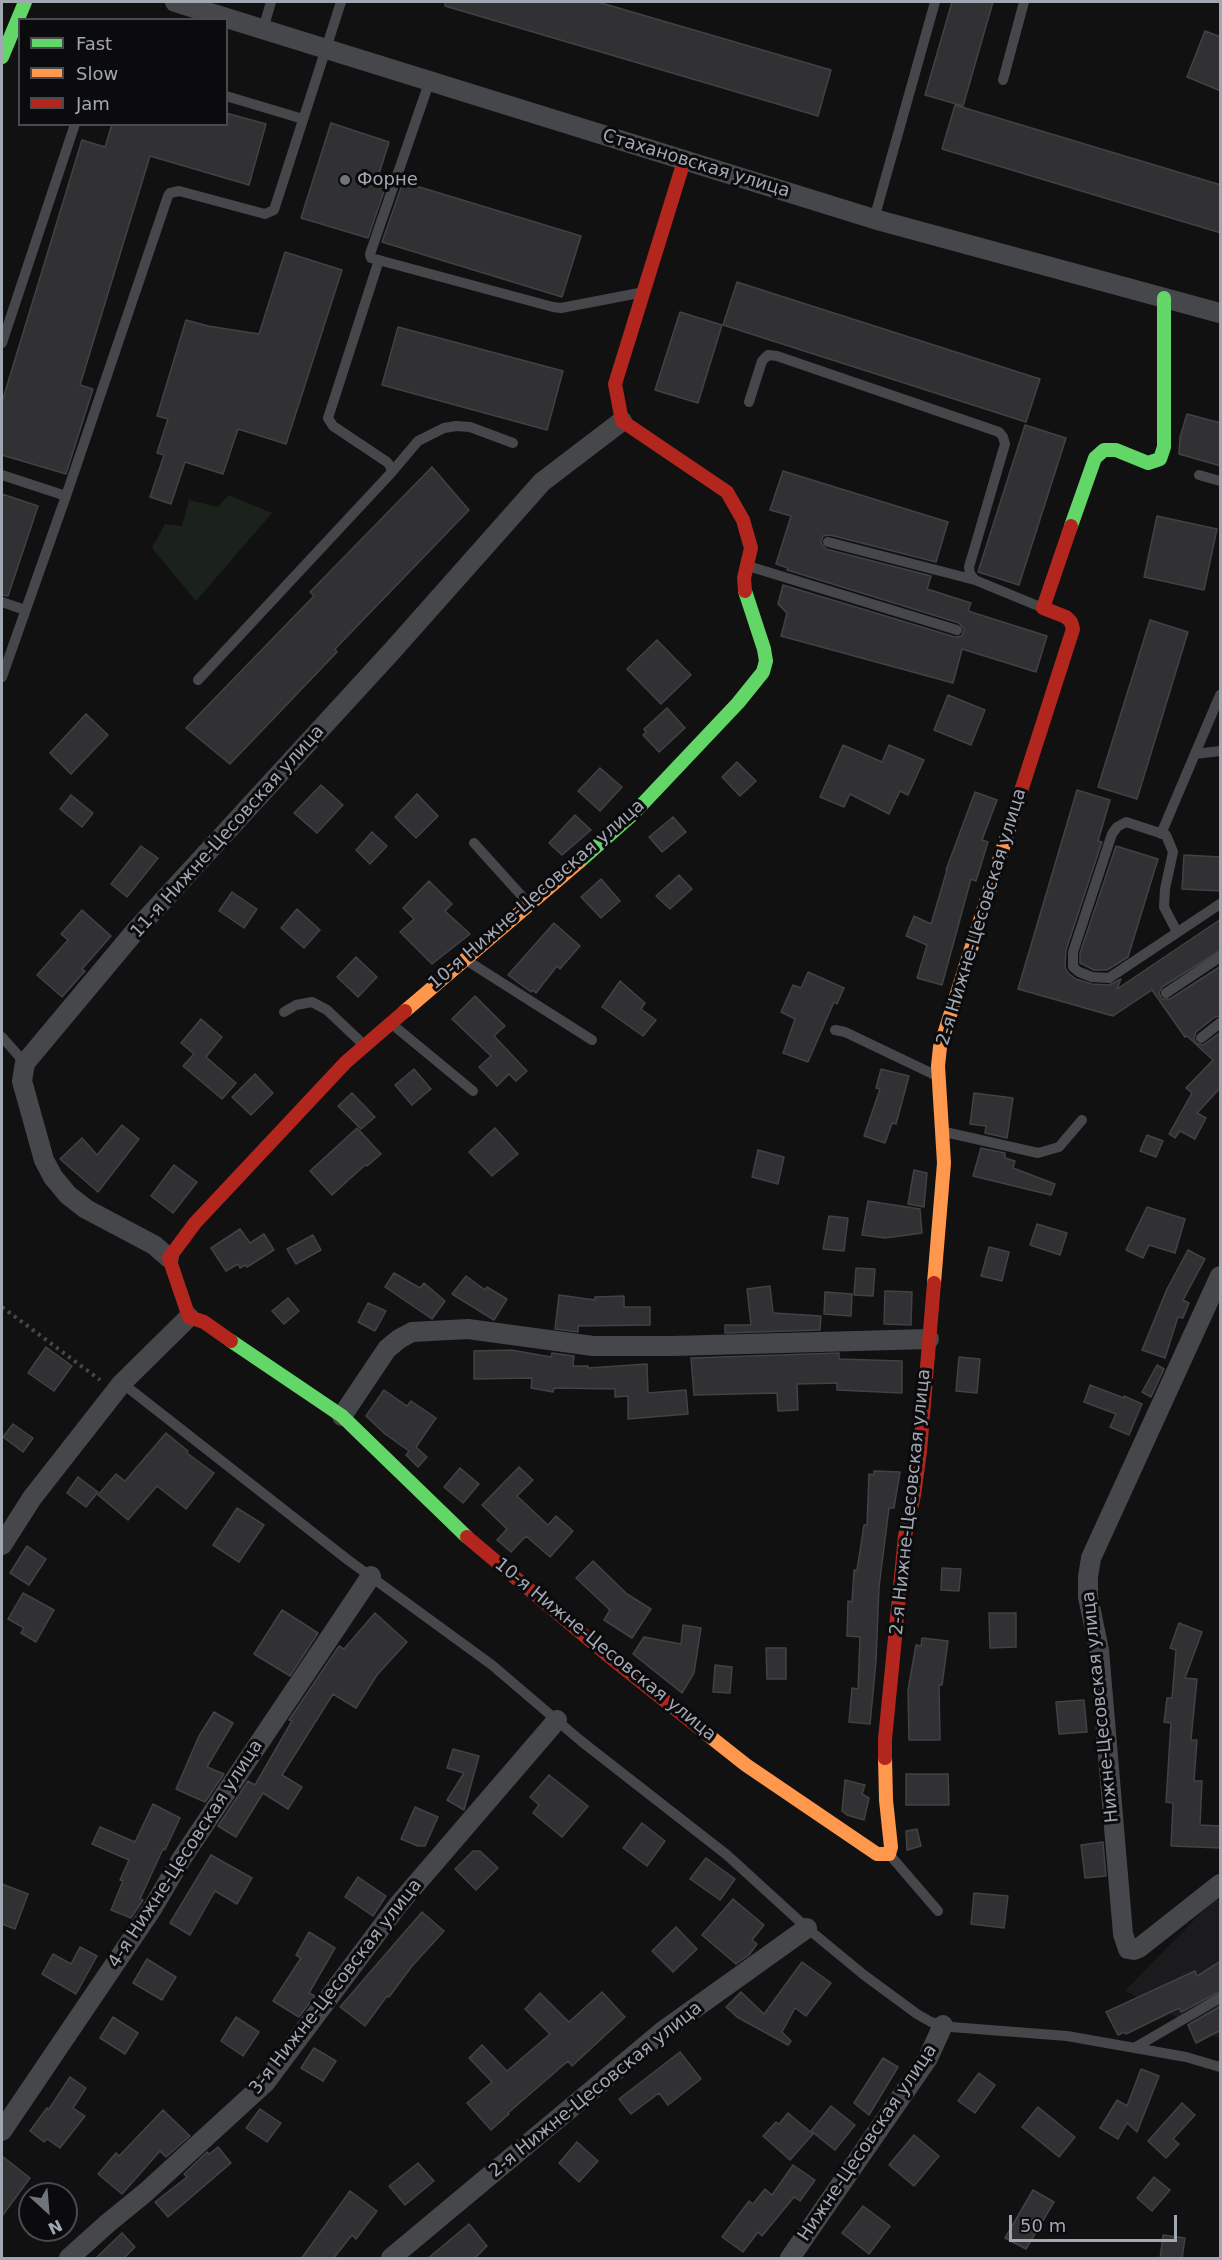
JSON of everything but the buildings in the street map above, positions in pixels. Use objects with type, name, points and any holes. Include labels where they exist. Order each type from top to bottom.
[{"type":"street","points":[[19,18],[26,2]]},
{"type":"street","name":"Стахановская улица","points":[[176,2],[228,18]]},
{"type":"street","name":"Стахановская улица","points":[[228,18],[874,219],[1221,313]]},
{"type":"street","points":[[2,57],[18,20]]},
{"type":"street","points":[[622,421],[615,384],[684,161]]},
{"type":"street","points":[[1043,608],[1095,458],[1104,450],[1116,450],[1148,463],[1160,459],[1164,447],[1164,298]]},
{"type":"street","name":"10-я Нижне-Цесовская улица","points":[[169,1258],[210,1207],[364,1045],[633,814],[738,703],[763,672],[766,661],[760,636],[745,595],[744,578],[751,548],[743,520],[727,492],[622,421]]},
{"type":"street","name":"11-я Нижне-Цесовская улица","points":[[25,1063],[137,929],[392,651],[542,482],[622,421]]},
{"type":"street","name":"2-я Нижне-Цесовская улица","points":[[889,1854],[891,1847],[887,1809],[885,1739],[905,1536],[920,1451],[944,1163],[938,1077],[940,1047],[1073,629],[1066,617],[1043,608]]},
{"type":"street","points":[[2,1545],[32,1498],[118,1387],[189,1317],[169,1258],[154,1245],[86,1209],[68,1195],[53,1177],[44,1160],[22,1081],[25,1063]]},
{"type":"street","name":"Нижне-Цесовская улица","points":[[1221,1276],[1091,1558],[1088,1576],[1088,1597],[1099,1650],[1123,1934],[1128,1949],[1139,1948],[1221,1884]]},
{"type":"street","name":"10-я Нижне-Цесовская улица","points":[[189,1317],[204,1322],[342,1416],[467,1537],[605,1653],[746,1765],[870,1851],[889,1854]]},
{"type":"street","points":[[342,1416],[387,1349],[412,1332],[468,1329],[594,1346],[928,1339]]},
{"type":"street","name":"4-я Нижне-Цесовская улица","points":[[2,2131],[152,1909],[182,1858],[370,1576]]},
{"type":"street","name":"3-я Нижне-Цесовская улица","points":[[69,2259],[146,2192],[265,2082],[398,1905],[557,1720]]},
{"type":"street","name":"2-я Нижне-Цесовская улица","points":[[391,2259],[663,2031],[807,1928]]},
{"type":"street","name":"Нижне-Цесовская улица","points":[[794,2257],[928,2058],[943,2025]]},
{"type":"lane","points":[[263,29],[271,2]]},
{"type":"lane","points":[[2,677],[170,193],[179,191],[265,214],[272,212],[276,207],[341,2]]},
{"type":"lane","points":[[874,219],[935,2]]},
{"type":"lane","points":[[1003,80],[1024,2]]},
{"type":"lane","points":[[430,80],[370,255],[372,258],[561,308],[644,292]]},
{"type":"lane","points":[[228,97],[303,119]]},
{"type":"lane","points":[[2,343],[74,126]]},
{"type":"lane","points":[[380,260],[328,418],[333,426],[387,462],[391,467],[391,473]]},
{"type":"lane","points":[[749,402],[762,361],[768,355],[777,356],[999,432],[1005,444],[969,567],[975,580]]},
{"type":"lane","points":[[198,680],[391,473],[418,441],[444,428],[456,426],[470,427],[513,443]]},
{"type":"lane","points":[[2,476],[66,496]]},
{"type":"lane","points":[[1199,476],[1221,481]]},
{"type":"lane","points":[[828,542],[975,580],[1043,608]]},
{"type":"lane","points":[[746,565],[957,630]]},
{"type":"lane","points":[[2,602],[25,610]]},
{"type":"lane","points":[[1161,834],[1221,695]]},
{"type":"lane","points":[[1195,754],[1221,751]]},
{"type":"lane","points":[[1177,932],[1164,908],[1165,889],[1173,852],[1166,836],[1126,822],[1117,827],[1112,834],[1073,952],[1073,968],[1092,977],[1109,978],[1221,904]]},
{"type":"lane","points":[[474,843],[529,904]]},
{"type":"lane","points":[[1166,993],[1221,957]]},
{"type":"lane","points":[[465,959],[592,1040]]},
{"type":"lane","points":[[284,1012],[296,1005],[312,1002],[327,1010],[364,1045]]},
{"type":"lane","points":[[390,1023],[474,1091]]},
{"type":"lane","points":[[1201,1038],[1221,1023]]},
{"type":"lane","points":[[835,1030],[844,1032],[938,1077]]},
{"type":"lane","points":[[2,1037],[25,1063]]},
{"type":"lane","points":[[941,1132],[1038,1153],[1059,1147],[1082,1120]]},
{"type":"lane","points":[[118,1387],[492,1665],[557,1720],[727,1855],[807,1928],[864,1975],[917,2014],[943,2025],[972,2030],[1067,2036],[1186,2057],[1221,2067]]},
{"type":"lane","points":[[889,1854],[938,1911]]},
{"type":"lane","points":[[1134,2048],[1221,1998]]},
{"type":"path","points":[[2,1307],[118,1387]]},
{"type":"shaded area","points":[[228,495],[272,513],[196,601],[152,548],[165,524],[182,526],[189,500],[218,507]]},
{"type":"shaded area","points":[[1220,1893],[1220,2039],[1125,1991]]},
{"type":"traffic: fast","points":[[18,18],[25,2]]},
{"type":"traffic: fast","points":[[2,57],[18,19]]},
{"type":"traffic: fast","points":[[1071,526],[1095,458],[1104,450],[1116,450],[1148,463],[1160,459],[1164,447],[1164,298]]},
{"type":"traffic: fast","points":[[579,862],[633,814],[738,703],[763,672],[766,661],[764,649],[745,591]]},
{"type":"traffic: fast","points":[[231,1341],[342,1416],[467,1537]]},
{"type":"traffic: slow","points":[[934,1283],[944,1163],[938,1066],[940,1047],[1013,816]]},
{"type":"traffic: slow","points":[[405,1011],[579,862]]},
{"type":"traffic: slow","points":[[708,1735],[746,1765],[877,1854],[889,1854],[891,1847],[886,1800],[885,1758]]},
{"type":"traffic: jam","points":[[684,161],[615,384],[622,421],[727,492],[743,520],[751,548],[744,578],[745,591]]},
{"type":"traffic: jam","points":[[1013,816],[1073,629],[1066,617],[1043,608],[1071,526]]},
{"type":"traffic: jam","points":[[231,1341],[204,1322],[189,1317],[169,1258],[195,1223],[346,1062],[405,1011]]},
{"type":"traffic: jam","points":[[885,1758],[905,1536],[920,1451],[934,1283]]},
{"type":"traffic: jam","points":[[467,1537],[605,1653],[708,1735]]},
{"type":"place","name":"Форне","points":[[345,180]]}]
